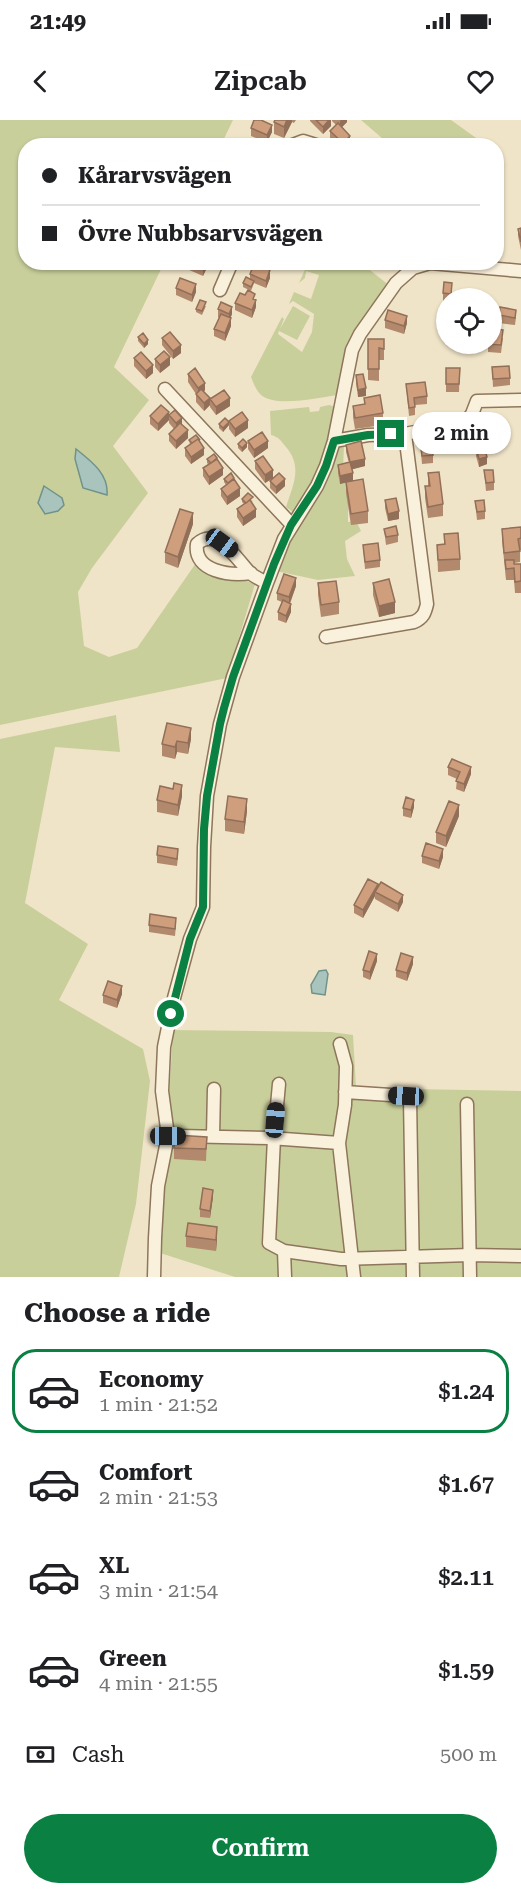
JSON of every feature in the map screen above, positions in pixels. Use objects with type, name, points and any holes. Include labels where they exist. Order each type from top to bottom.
[{"type":"street","points":[[220,290],[229,270]]},
{"type":"street","points":[[154,1277],[158,1186],[168,1136],[162,1091],[164,1047],[190,939],[203,907],[207,796],[220,724],[233,677],[267,583],[291,525],[317,486],[326,466],[334,441],[347,365],[354,344],[400,278],[410,270]]},
{"type":"street","points":[[504,270],[521,271]]},
{"type":"street","points":[[165,389],[291,525]]},
{"type":"street","points":[[334,441],[368,435],[405,434],[452,425],[467,420],[477,401],[521,400]]},
{"type":"street","points":[[326,637],[414,622],[420,619],[426,610],[426,592],[405,434]]},
{"type":"street","points":[[251,573],[267,583]]},
{"type":"street","points":[[340,1044],[346,1065],[339,1143],[354,1277]]},
{"type":"street","points":[[279,1084],[269,1243],[284,1251],[341,1259],[470,1255],[521,1256]]},
{"type":"street","points":[[213,1089],[213,1136]]},
{"type":"street","points":[[345,1092],[410,1098],[413,1277]]},
{"type":"street","points":[[467,1104],[470,1277]]},
{"type":"street","points":[[168,1136],[274,1138],[339,1143]]},
{"type":"street","points":[[284,1251],[285,1277]]},
{"type":"green space","points":[[0,120],[233,120],[224,138],[18,138],[18,270],[161,270],[114,367],[149,400],[113,446],[148,493],[92,568],[78,592],[84,646],[109,657],[137,648],[196,563],[255,584],[227,678],[0,725]]},
{"type":"green space","points":[[361,120],[451,120],[476,138],[382,138]]},
{"type":"green space","points":[[305,270],[370,270],[390,286],[347,348],[337,395],[297,401],[275,400],[260,394],[251,377],[282,317],[284,319],[280,329],[293,306],[310,316],[297,340],[279,331],[278,334],[302,352],[312,332],[314,314],[293,301],[289,304],[294,292],[311,299],[319,275],[306,271],[305,278],[299,283]]},
{"type":"green space","points":[[329,405],[336,407],[321,471],[294,513],[286,507],[294,484],[294,462],[281,441],[271,435],[270,411],[309,407],[310,412],[319,411],[320,407]]},
{"type":"green space","points":[[338,444],[344,445],[343,471],[348,482],[348,522],[356,521],[361,531],[345,541],[347,559],[355,576],[318,580],[276,571],[283,551]]},
{"type":"green space","points":[[116,715],[120,752],[55,747],[25,903],[88,944],[59,1000],[143,1049],[150,1081],[136,1204],[119,1277],[0,1277],[0,739]]},
{"type":"green space","points":[[173,1030],[331,1032],[353,1035],[356,1088],[521,1091],[521,1277],[235,1277],[160,1253]]},
{"type":"water","points":[[76,449],[102,474],[107,487],[107,495],[83,488],[75,459]]},
{"type":"water","points":[[44,486],[62,498],[64,505],[58,511],[45,514],[38,503]]},
{"type":"water","points":[[326,970],[328,974],[325,995],[312,993],[311,985],[319,971]]},
{"type":"building","points":[[254,120],[261,120],[272,125],[267,135],[251,128]]},
{"type":"building","points":[[275,120],[287,120],[284,127],[274,122]]},
{"type":"building","points":[[316,120],[329,120],[323,127]]},
{"type":"building","points":[[338,123],[350,136],[338,138],[330,131]]},
{"type":"building","points":[[252,270],[270,270],[266,281],[250,274]]},
{"type":"building","points":[[246,277],[254,281],[251,287],[243,283]]},
{"type":"building","points":[[180,278],[196,284],[192,295],[176,288]]},
{"type":"building","points":[[444,282],[452,283],[452,288],[443,288]]},
{"type":"building","points":[[248,290],[255,294],[253,299],[256,300],[252,310],[235,303],[240,293],[245,295]]},
{"type":"building","points":[[200,300],[206,302],[202,311],[196,309]]},
{"type":"building","points":[[221,302],[232,307],[229,314],[218,309]]},
{"type":"building","points":[[502,307],[516,310],[515,318],[502,316]]},
{"type":"building","points":[[388,310],[407,316],[404,326],[385,320]]},
{"type":"building","points":[[221,314],[231,318],[225,333],[214,329]]},
{"type":"building","points":[[170,332],[181,345],[173,351],[162,338]]},
{"type":"building","points":[[143,333],[148,340],[144,344],[138,337]]},
{"type":"building","points":[[368,339],[384,339],[384,349],[379,348],[379,369],[368,369]]},
{"type":"building","points":[[164,351],[170,357],[160,365],[155,359]]},
{"type":"building","points":[[141,352],[153,365],[146,371],[134,358]]},
{"type":"building","points":[[509,366],[510,378],[493,379],[492,367]]},
{"type":"building","points":[[195,368],[205,383],[198,388],[188,374]]},
{"type":"building","points":[[446,368],[460,368],[459,384],[446,384]]},
{"type":"building","points":[[363,374],[366,388],[358,390],[356,375]]},
{"type":"building","points":[[425,382],[427,396],[414,398],[415,407],[409,408],[406,384]]},
{"type":"building","points":[[201,389],[210,398],[204,403],[196,394]]},
{"type":"building","points":[[224,390],[230,398],[216,407],[210,399]]},
{"type":"building","points":[[380,395],[383,413],[355,418],[353,406],[365,404],[364,398]]},
{"type":"building","points":[[161,405],[169,412],[158,424],[150,416]]},
{"type":"building","points":[[175,410],[182,418],[176,423],[169,415]]},
{"type":"building","points":[[242,412],[248,420],[235,429],[229,421]]},
{"type":"building","points":[[225,418],[229,422],[223,428],[219,424]]},
{"type":"building","points":[[180,423],[188,430],[176,441],[169,434]]},
{"type":"building","points":[[492,423],[502,425],[501,432],[491,430]]},
{"type":"building","points":[[262,432],[268,441],[254,450],[248,441]]},
{"type":"building","points":[[196,435],[200,440],[192,443],[189,440]]},
{"type":"building","points":[[198,439],[204,448],[191,457],[185,448]]},
{"type":"building","points":[[243,439],[247,443],[242,448],[238,444]]},
{"type":"building","points":[[432,440],[433,455],[422,456],[420,441]]},
{"type":"building","points":[[361,441],[365,459],[350,462],[346,445]]},
{"type":"building","points":[[484,446],[487,457],[479,459],[476,448]]},
{"type":"building","points":[[214,454],[217,458],[211,463],[207,459]]},
{"type":"building","points":[[263,456],[273,470],[265,475],[255,461]]},
{"type":"building","points":[[217,459],[223,468],[209,477],[203,468]]},
{"type":"building","points":[[350,462],[353,473],[340,476],[338,465]]},
{"type":"building","points":[[484,470],[493,470],[494,482],[486,483]]},
{"type":"building","points":[[439,472],[443,504],[428,507],[425,486],[430,486],[428,473]]},
{"type":"building","points":[[231,473],[234,478],[228,483],[224,479]]},
{"type":"building","points":[[279,473],[285,479],[276,487],[270,481]]},
{"type":"building","points":[[234,479],[240,488],[227,497],[221,489]]},
{"type":"building","points":[[363,479],[368,511],[351,514],[346,482]]},
{"type":"building","points":[[248,493],[253,497],[246,503],[242,499]]},
{"type":"building","points":[[396,498],[399,511],[388,514],[385,500]]},
{"type":"building","points":[[250,500],[256,509],[243,518],[237,509]]},
{"type":"building","points":[[484,500],[485,511],[477,512],[475,501]]},
{"type":"building","points":[[180,509],[193,513],[178,557],[165,552]]},
{"type":"building","points":[[396,526],[398,535],[386,537],[384,529]]},
{"type":"building","points":[[521,527],[521,538],[518,539],[520,551],[504,553],[502,529]]},
{"type":"building","points":[[458,533],[460,559],[438,560],[437,545],[445,544],[444,534]]},
{"type":"building","points":[[378,543],[380,560],[365,562],[363,545]]},
{"type":"building","points":[[505,560],[514,560],[514,564],[521,564],[521,581],[515,582],[514,568],[506,569]]},
{"type":"building","points":[[284,574],[296,578],[289,597],[277,593]]},
{"type":"building","points":[[389,579],[395,602],[379,606],[373,583]]},
{"type":"building","points":[[336,581],[339,602],[321,605],[318,583]]},
{"type":"building","points":[[283,600],[291,604],[286,616],[278,612]]},
{"type":"building","points":[[167,723],[191,728],[188,743],[177,741],[175,747],[162,744]]},
{"type":"building","points":[[452,759],[471,767],[464,784],[456,781],[460,772],[448,767]]},
{"type":"building","points":[[174,783],[182,785],[178,805],[157,800],[160,786],[173,789]]},
{"type":"building","points":[[228,796],[247,799],[244,822],[225,819]]},
{"type":"building","points":[[406,797],[414,800],[411,810],[403,808]]},
{"type":"building","points":[[449,801],[459,805],[446,836],[436,832]]},
{"type":"building","points":[[426,843],[443,849],[439,861],[422,856]]},
{"type":"building","points":[[158,846],[178,849],[177,859],[157,855]]},
{"type":"building","points":[[368,879],[378,884],[363,910],[354,905]]},
{"type":"building","points":[[381,882],[403,895],[398,904],[375,892]]},
{"type":"building","points":[[150,914],[176,918],[175,929],[149,925]]},
{"type":"building","points":[[369,951],[377,954],[370,972],[363,970]]},
{"type":"building","points":[[401,953],[413,957],[407,973],[396,970]]},
{"type":"building","points":[[108,981],[122,986],[117,1000],[103,995]]},
{"type":"building","points":[[175,1135],[207,1137],[206,1149],[174,1148]]},
{"type":"building","points":[[203,1188],[213,1190],[210,1211],[200,1209]]},
{"type":"building","points":[[188,1223],[217,1227],[216,1240],[186,1236]]},
{"type":"route","points":[[171,1014],[190,939],[203,907],[204,829],[207,796],[220,724],[233,677],[267,583],[291,525],[317,486],[334,441],[376,434],[391,434]]}]
